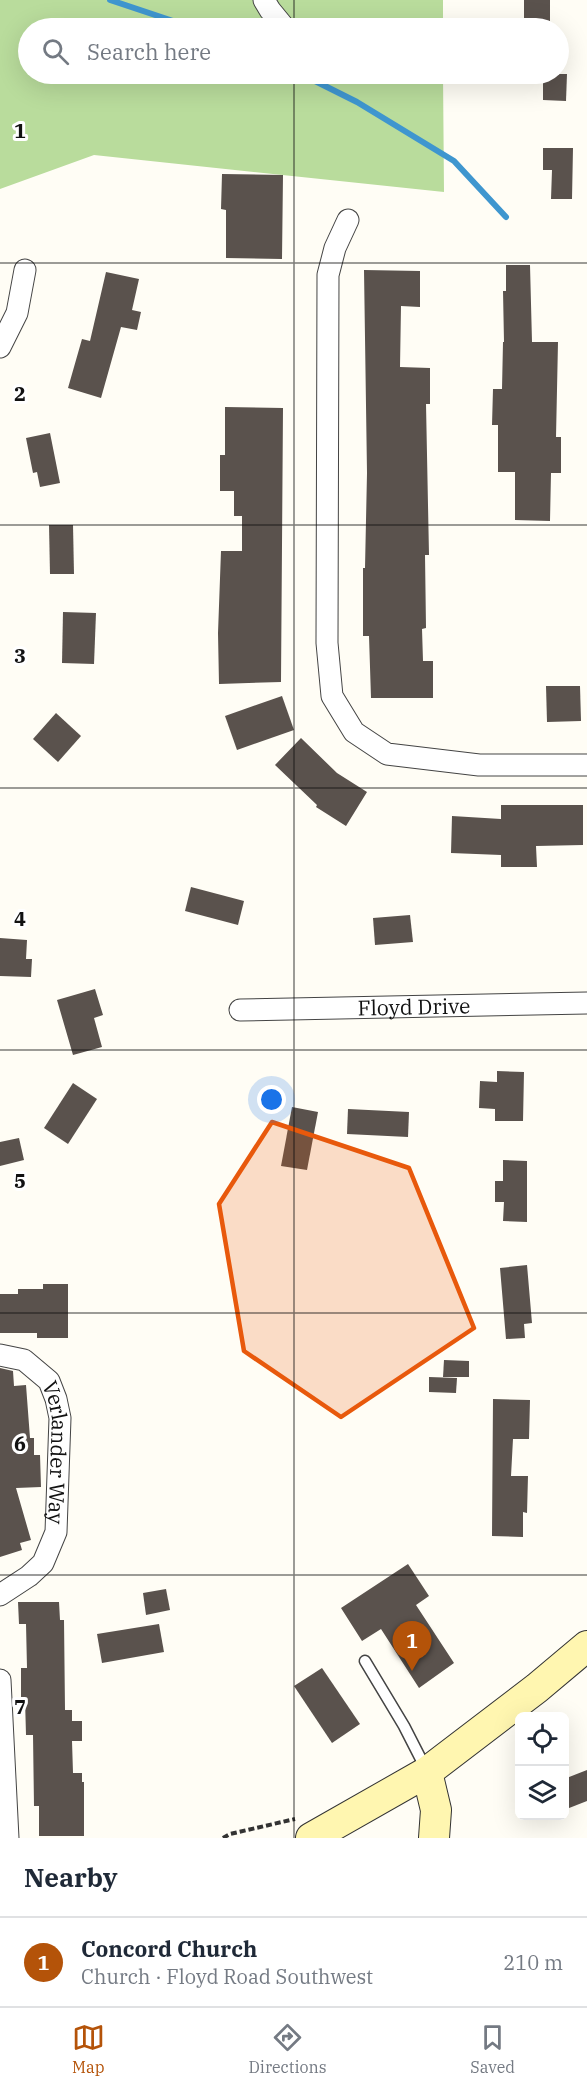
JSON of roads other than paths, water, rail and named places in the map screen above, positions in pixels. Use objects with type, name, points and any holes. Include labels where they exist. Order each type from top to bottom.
[{"type":"main road","points":[[310,1838],[427,1772],[537,1688],[587,1646]]},
{"type":"main road","points":[[427,1772],[436,1810],[434,1838]]},
{"type":"street","points":[[264,0],[277,18]]},
{"type":"street","points":[[348,220],[335,248],[328,275],[327,643],[332,696],[354,732],[387,754],[478,765],[587,765]]},
{"type":"street","points":[[0,347],[17,313],[25,270]]},
{"type":"street","name":"Floyd Drive","points":[[240,1010],[587,1003]]},
{"type":"street","name":"Verlander Way","points":[[0,1355],[24,1359],[49,1381],[60,1418],[57,1532],[43,1563],[0,1595]]},
{"type":"street","points":[[0,1680],[8,1838]]},
{"type":"lane","points":[[365,1661],[404,1726],[427,1772]]},
{"type":"waterway","points":[[110,0],[164,18]]},
{"type":"waterway","points":[[321,84],[357,102],[454,161],[506,217]]},
{"type":"place","name":"Concord Church","points":[[412,1671]]}]
